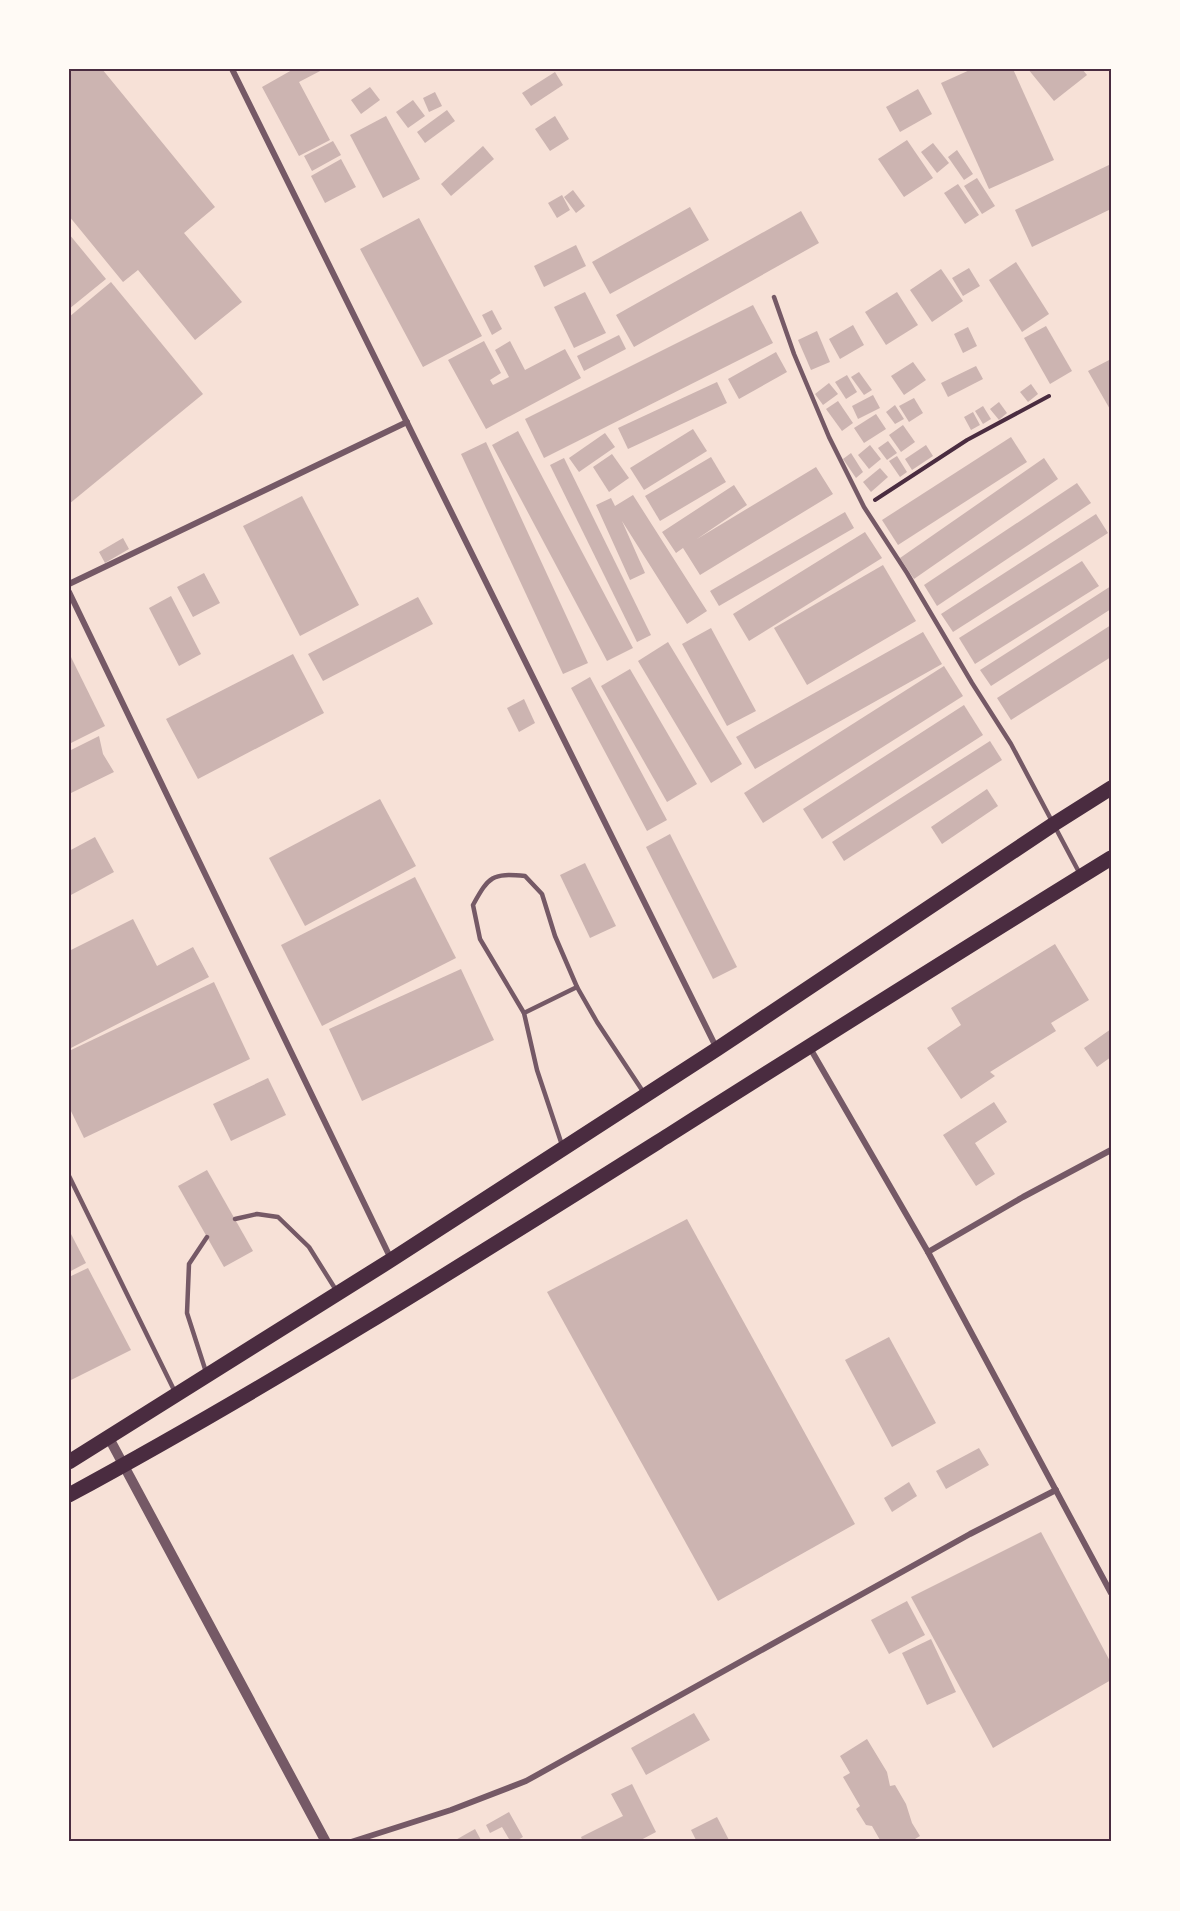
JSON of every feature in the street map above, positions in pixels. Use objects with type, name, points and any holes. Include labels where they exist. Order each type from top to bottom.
[{"type":"main road","points":[[69,1462],[391,1260],[717,1049],[1111,788]]},
{"type":"main road","points":[[69,1495],[124,1465],[481,1253],[1111,858]]},
{"type":"street","points":[[232,69],[717,1049]]},
{"type":"street","points":[[69,584],[407,422]]},
{"type":"street","points":[[69,592],[391,1260]]},
{"type":"street","points":[[809,1047],[928,1252],[1111,1593]]},
{"type":"street","points":[[928,1252],[1111,1150]]},
{"type":"street","points":[[109,1438],[326,1842]]},
{"type":"street","points":[[351,1842],[451,1810],[526,1781],[960,1539],[1056,1490]]},
{"type":"lane","points":[[774,297],[794,354],[829,437],[864,507],[1011,744],[1082,876]]},
{"type":"lane","points":[[563,1147],[537,1070],[524,1013],[480,939],[473,905],[485,882],[502,874],[525,876],[542,894],[555,936],[577,987],[645,1095]]},
{"type":"lane","points":[[524,1013],[577,987]]},
{"type":"lane","points":[[69,1176],[176,1396]]},
{"type":"lane","points":[[235,1219],[257,1214],[278,1216],[309,1247],[338,1293]]},
{"type":"lane","points":[[207,1237],[189,1264],[187,1313],[207,1375]]},
{"type":"path","points":[[864,507],[967,440],[1049,396]]},
{"type":"building","points":[[69,69],[102,69],[215,207],[184,233],[242,302],[195,340],[138,270],[123,282],[69,216]]},
{"type":"building","points":[[292,69],[324,69],[299,82],[330,140],[299,156],[262,87]]},
{"type":"building","points":[[972,69],[1013,69],[1054,160],[989,189],[941,83]]},
{"type":"building","points":[[1028,69],[1082,69],[1087,75],[1054,101]]},
{"type":"building","points":[[555,72],[563,85],[531,106],[522,93]]},
{"type":"building","points":[[370,87],[380,100],[361,114],[351,100]]},
{"type":"building","points":[[918,89],[932,114],[900,132],[886,107]]},
{"type":"building","points":[[435,92],[442,106],[429,112],[423,98]]},
{"type":"building","points":[[413,100],[425,116],[408,128],[396,112]]},
{"type":"building","points":[[447,110],[455,121],[425,143],[417,132]]},
{"type":"building","points":[[386,116],[420,179],[383,198],[350,135]]},
{"type":"building","points":[[555,116],[569,139],[550,151],[535,129]]},
{"type":"building","points":[[907,140],[933,178],[904,197],[878,159]]},
{"type":"building","points":[[333,141],[341,155],[312,171],[304,156]]},
{"type":"building","points":[[933,143],[949,163],[937,173],[921,152]]},
{"type":"building","points":[[483,146],[494,159],[451,196],[441,184]]},
{"type":"building","points":[[957,150],[973,174],[964,180],[948,157]]},
{"type":"building","points":[[341,159],[356,187],[325,203],[311,176]]},
{"type":"building","points":[[1111,164],[1111,209],[1032,247],[1015,210]]},
{"type":"building","points":[[977,178],[995,206],[982,214],[964,186]]},
{"type":"building","points":[[958,184],[979,215],[965,224],[944,193]]},
{"type":"building","points":[[573,190],[585,206],[576,213],[564,197]]},
{"type":"building","points":[[562,195],[570,210],[557,218],[548,203]]},
{"type":"building","points":[[690,207],[709,240],[610,294],[592,262]]},
{"type":"building","points":[[801,211],[819,243],[634,347],[616,315]]},
{"type":"building","points":[[419,218],[482,336],[423,367],[360,249]]},
{"type":"building","points":[[69,234],[106,279],[69,309]]},
{"type":"building","points":[[576,245],[586,266],[544,287],[534,266]]},
{"type":"building","points":[[1016,262],[1049,314],[1022,332],[989,280]]},
{"type":"building","points":[[969,268],[980,286],[963,296],[952,278]]},
{"type":"building","points":[[941,269],[963,301],[932,322],[910,290]]},
{"type":"building","points":[[111,282],[203,394],[69,504],[69,317]]},
{"type":"building","points":[[585,292],[606,333],[574,348],[554,307]]},
{"type":"building","points":[[897,292],[918,325],[886,345],[865,312]]},
{"type":"building","points":[[753,305],[773,343],[544,458],[525,419]]},
{"type":"building","points":[[492,310],[502,329],[492,335],[482,315]]},
{"type":"building","points":[[853,325],[864,345],[840,359],[829,339]]},
{"type":"building","points":[[1046,326],[1072,371],[1050,384],[1024,338]]},
{"type":"building","points":[[968,327],[977,346],[963,353],[954,334]]},
{"type":"building","points":[[817,331],[830,362],[811,370],[798,340]]},
{"type":"building","points":[[619,335],[626,349],[584,371],[577,356]]},
{"type":"building","points":[[484,341],[501,373],[490,380],[493,385],[509,377],[495,350],[510,341],[525,370],[565,349],[581,378],[486,429],[448,360]]},
{"type":"building","points":[[776,352],[787,372],[739,399],[728,379]]},
{"type":"building","points":[[1111,359],[1111,411],[1088,371]]},
{"type":"building","points":[[913,362],[926,380],[904,395],[891,376]]},
{"type":"building","points":[[976,366],[983,379],[948,397],[941,383]]},
{"type":"building","points":[[859,372],[872,390],[864,395],[851,377]]},
{"type":"building","points":[[847,375],[857,392],[846,399],[835,382]]},
{"type":"building","points":[[717,382],[727,403],[628,449],[618,428]]},
{"type":"building","points":[[829,383],[838,394],[823,405],[815,394]]},
{"type":"building","points":[[1031,384],[1038,394],[1028,402],[1020,392]]},
{"type":"building","points":[[873,395],[880,408],[858,419],[852,406]]},
{"type":"building","points":[[914,398],[923,413],[909,422],[899,406]]},
{"type":"building","points":[[838,401],[853,423],[842,431],[826,409]]},
{"type":"building","points":[[999,402],[1007,413],[999,420],[990,409]]},
{"type":"building","points":[[895,405],[904,419],[895,424],[886,412]]},
{"type":"building","points":[[983,406],[991,419],[983,424],[975,411]]},
{"type":"building","points":[[973,412],[980,425],[971,430],[964,417]]},
{"type":"building","points":[[876,414],[886,429],[864,443],[854,428]]},
{"type":"building","points":[[903,425],[915,442],[901,452],[889,435]]},
{"type":"building","points":[[693,429],[707,451],[644,490],[630,468]]},
{"type":"building","points":[[518,431],[633,648],[607,661],[492,445]]},
{"type":"building","points":[[605,433],[615,447],[579,472],[569,458]]},
{"type":"building","points":[[1011,437],[1027,462],[898,545],[882,520]]},
{"type":"building","points":[[888,441],[897,453],[887,460],[878,448]]},
{"type":"building","points":[[486,442],[588,663],[563,674],[461,454]]},
{"type":"building","points":[[870,445],[881,459],[869,469],[858,455]]},
{"type":"building","points":[[926,445],[933,456],[912,470],[905,459]]},
{"type":"building","points":[[851,453],[863,472],[856,478],[843,459]]},
{"type":"building","points":[[612,454],[629,478],[609,492],[593,467]]},
{"type":"building","points":[[897,456],[907,472],[900,477],[889,461]]},
{"type":"building","points":[[711,457],[726,482],[660,521],[645,496]]},
{"type":"building","points":[[564,458],[651,635],[637,642],[550,465]]},
{"type":"building","points":[[1044,458],[1058,479],[914,579],[900,558]]},
{"type":"building","points":[[816,467],[833,494],[700,575],[683,548],[676,553],[662,532],[734,485],[747,505],[697,539]]},
{"type":"building","points":[[880,468],[888,477],[871,492],[863,482]]},
{"type":"building","points":[[1077,483],[1091,503],[937,606],[924,585]]},
{"type":"building","points":[[633,495],[707,611],[687,624],[622,521],[645,573],[630,580],[596,505],[611,498],[615,506]]},
{"type":"building","points":[[302,496],[359,605],[300,636],[243,526]]},
{"type":"building","points":[[845,512],[854,528],[719,606],[710,591]]},
{"type":"building","points":[[1096,514],[1108,533],[953,632],[941,614]]},
{"type":"building","points":[[865,532],[882,558],[749,641],[733,614]]},
{"type":"building","points":[[123,538],[129,549],[105,563],[99,552]]},
{"type":"building","points":[[1082,561],[1099,586],[975,664],[959,638]]},
{"type":"building","points":[[883,565],[916,621],[807,685],[774,628]]},
{"type":"building","points":[[204,573],[220,603],[193,617],[177,587]]},
{"type":"building","points":[[1111,586],[1111,609],[991,686],[980,670]]},
{"type":"building","points":[[171,596],[201,654],[179,666],[149,608]]},
{"type":"building","points":[[418,597],[433,624],[323,681],[308,654]]},
{"type":"building","points":[[1111,625],[1111,657],[1011,720],[997,698]]},
{"type":"building","points":[[711,628],[756,711],[727,726],[682,644]]},
{"type":"building","points":[[923,632],[942,664],[755,769],[736,737]]},
{"type":"building","points":[[668,642],[742,764],[711,783],[638,661]]},
{"type":"building","points":[[69,653],[105,726],[69,744]]},
{"type":"building","points":[[293,654],[324,713],[198,779],[166,719]]},
{"type":"building","points":[[944,666],[963,696],[763,823],[744,793]]},
{"type":"building","points":[[630,669],[697,784],[667,802],[601,686]]},
{"type":"building","points":[[590,677],[667,820],[647,831],[571,688]]},
{"type":"building","points":[[524,699],[535,723],[519,732],[507,708]]},
{"type":"building","points":[[964,705],[983,735],[822,839],[803,809]]},
{"type":"building","points":[[99,736],[103,754],[114,772],[69,794],[69,751]]},
{"type":"building","points":[[990,741],[1002,760],[844,861],[832,842]]},
{"type":"building","points":[[987,789],[998,806],[942,844],[931,827]]},
{"type":"building","points":[[380,799],[416,866],[305,926],[269,858]]},
{"type":"building","points":[[670,834],[737,967],[713,979],[646,847]]},
{"type":"building","points":[[95,837],[114,872],[69,896],[69,851]]},
{"type":"building","points":[[585,863],[616,926],[590,938],[560,875]]},
{"type":"building","points":[[415,877],[456,958],[322,1026],[281,945]]},
{"type":"building","points":[[133,919],[157,966],[193,947],[209,977],[69,1049],[69,951]]},
{"type":"building","points":[[1055,944],[1089,1000],[1051,1023],[1056,1031],[990,1072],[995,1076],[961,1099],[927,1048],[961,1025],[951,1008]]},
{"type":"building","points":[[461,969],[494,1040],[362,1101],[329,1029]]},
{"type":"building","points":[[214,982],[250,1059],[84,1138],[69,1107],[69,1051]]},
{"type":"building","points":[[1111,1029],[1111,1057],[1097,1067],[1084,1048]]},
{"type":"building","points":[[268,1078],[286,1115],[231,1141],[213,1104]]},
{"type":"building","points":[[994,1102],[1007,1122],[975,1143],[995,1174],[976,1186],[943,1135]]},
{"type":"building","points":[[207,1170],[253,1251],[224,1267],[178,1186]]},
{"type":"building","points":[[687,1219],[855,1524],[718,1601],[547,1292]]},
{"type":"building","points":[[71,1234],[86,1263],[69,1272],[69,1235]]},
{"type":"building","points":[[88,1268],[131,1350],[69,1381],[69,1277]]},
{"type":"building","points":[[889,1337],[936,1423],[892,1447],[845,1360]]},
{"type":"building","points":[[979,1448],[989,1465],[946,1489],[936,1471]]},
{"type":"building","points":[[909,1482],[917,1496],[892,1512],[884,1498]]},
{"type":"building","points":[[1041,1532],[1111,1663],[1111,1680],[993,1748],[911,1597]]},
{"type":"building","points":[[907,1601],[925,1635],[889,1654],[871,1620]]},
{"type":"building","points":[[931,1639],[956,1692],[927,1705],[902,1653]]},
{"type":"building","points":[[694,1713],[710,1740],[646,1775],[631,1748]]},
{"type":"building","points":[[867,1739],[887,1772],[890,1786],[895,1785],[906,1804],[912,1823],[920,1836],[910,1842],[877,1842],[880,1840],[872,1826],[866,1825],[856,1809],[860,1806],[843,1777],[850,1773],[840,1756]]},
{"type":"building","points":[[632,1784],[656,1832],[637,1842],[583,1842],[581,1837],[623,1816],[611,1794]]},
{"type":"building","points":[[509,1812],[523,1837],[514,1842],[505,1842],[509,1839],[502,1827],[490,1833],[486,1825]]},
{"type":"building","points":[[717,1817],[730,1842],[697,1842],[691,1830]]},
{"type":"building","points":[[475,1829],[482,1842],[452,1842]]}]
